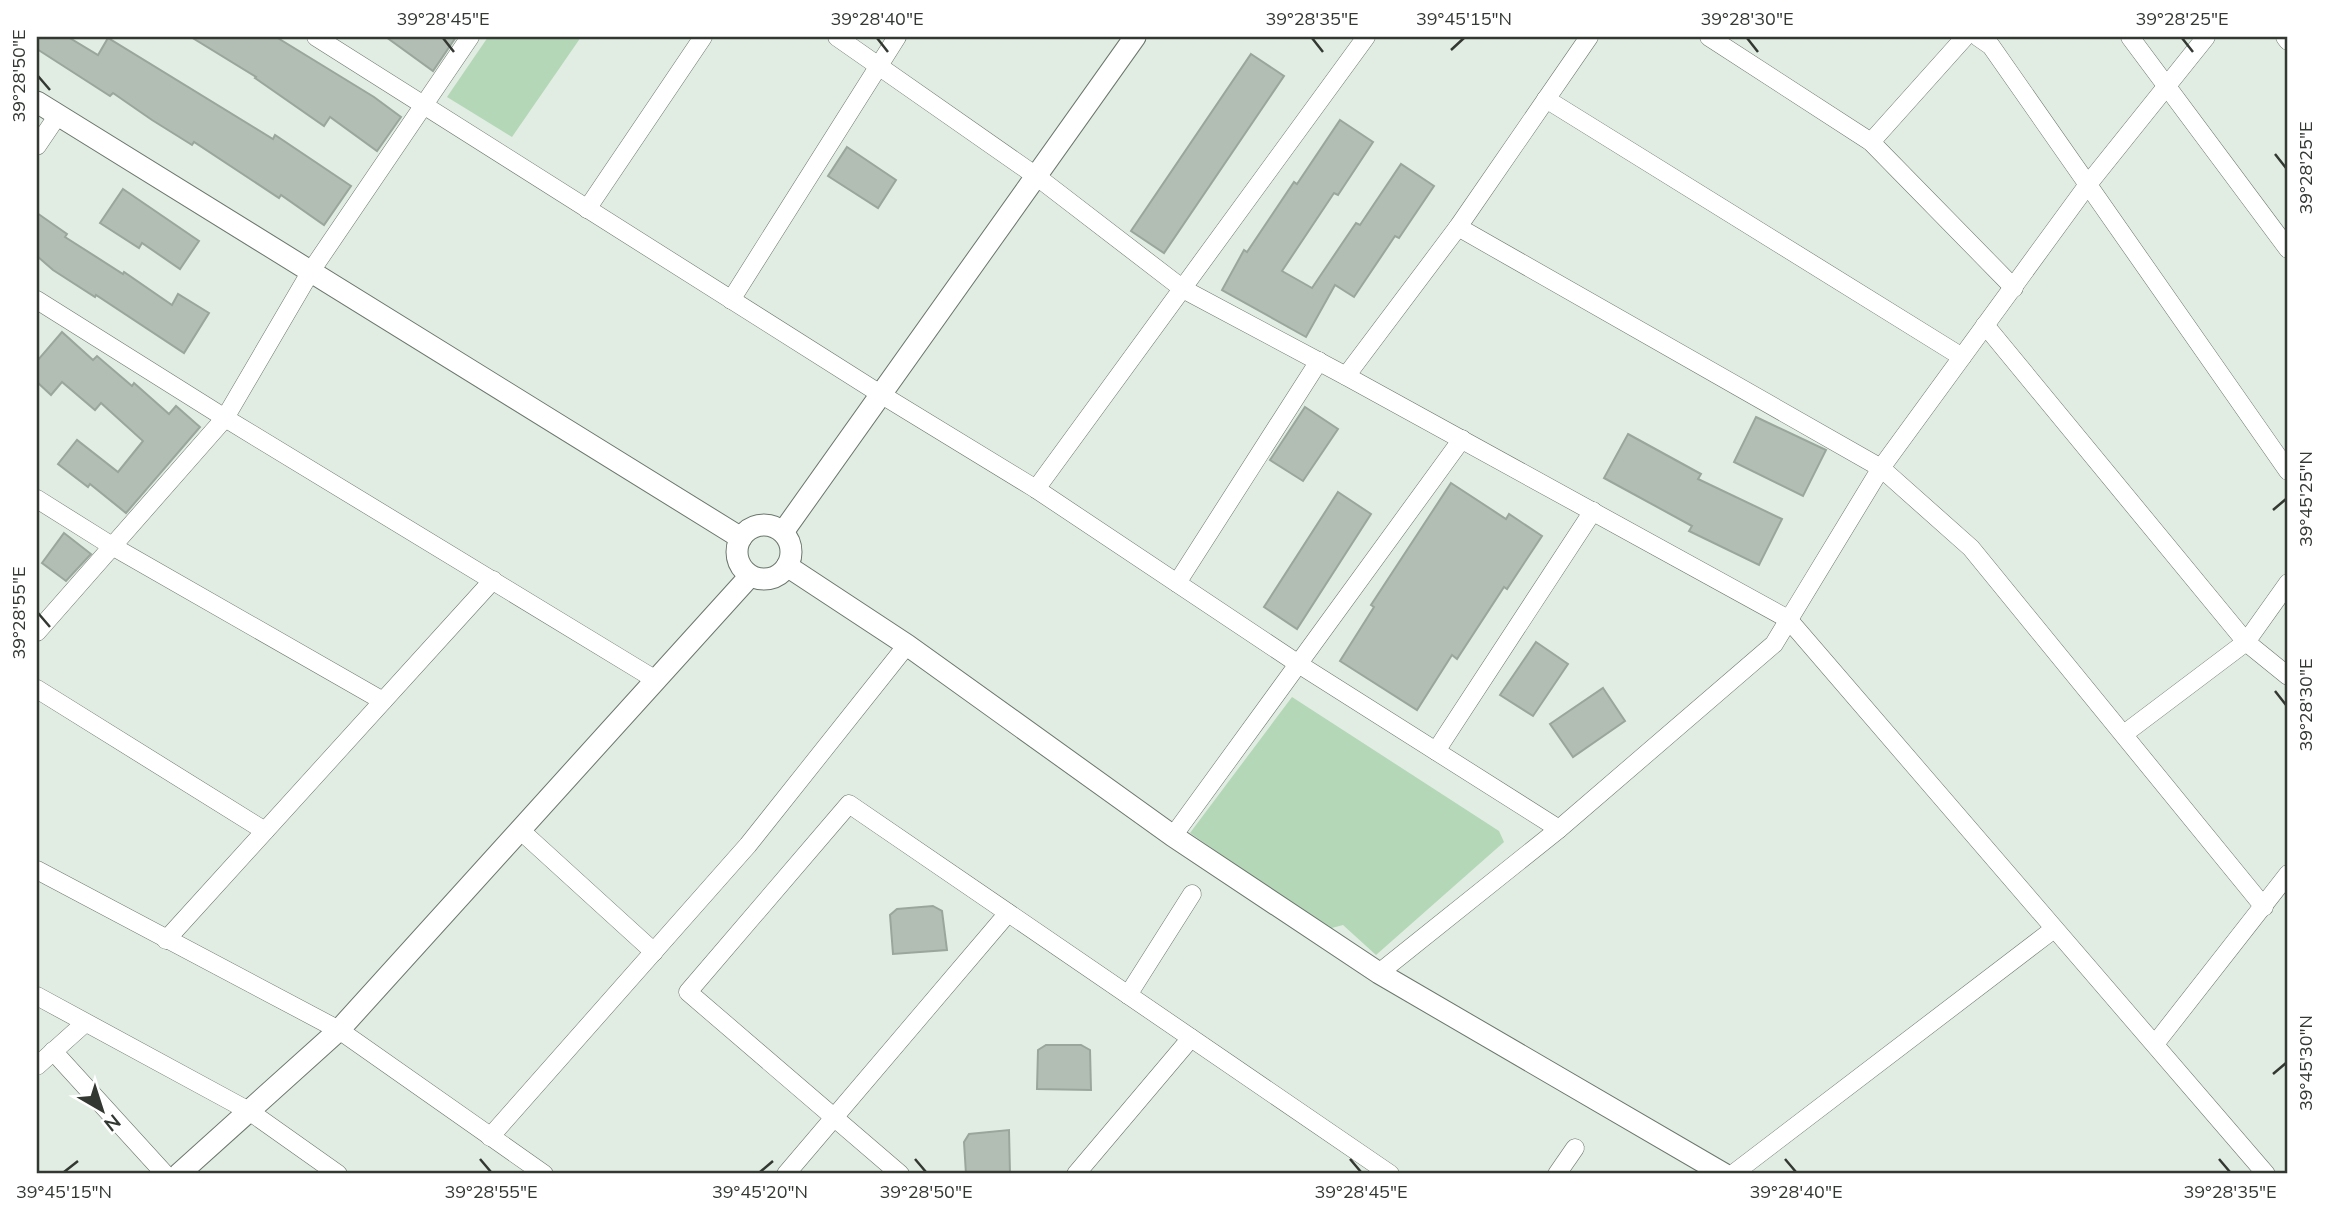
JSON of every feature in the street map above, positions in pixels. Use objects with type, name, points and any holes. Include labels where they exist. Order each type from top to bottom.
[{"type":"street","points":[[316,37],[341,44],[423,106],[1036,489],[1300,665],[1559,828]]},
{"type":"street","points":[[37,632],[225,418],[311,271],[470,37]]},
{"type":"street","points":[[587,209],[703,37]]},
{"type":"street","points":[[837,37],[1036,176],[1183,289],[1788,619],[2266,1174]]},
{"type":"street","points":[[731,300],[897,37]]},
{"type":"street","points":[[783,532],[1135,37]]},
{"type":"street","points":[[1036,489],[1366,37]]},
{"type":"street","points":[[1346,376],[1458,227],[1588,37]]},
{"type":"street","points":[[1709,37],[1871,142],[2014,288]]},
{"type":"street","points":[[1871,142],[1965,37]]},
{"type":"street","points":[[1978,37],[1991,46],[2089,183],[2288,471]]},
{"type":"street","points":[[2130,37],[2288,249]]},
{"type":"street","points":[[1379,973],[1559,828],[1774,643],[1881,468],[2089,183],[2206,37]]},
{"type":"street","points":[[1546,99],[1962,357]]},
{"type":"street","points":[[37,102],[741,538]]},
{"type":"street","points":[[37,146],[58,116]]},
{"type":"street","points":[[1458,227],[1881,468],[1970,548],[2264,907]]},
{"type":"street","points":[[37,300],[225,418],[656,680]]},
{"type":"street","points":[[1985,325],[2246,642],[2288,676]]},
{"type":"street","points":[[1177,583],[1319,361]]},
{"type":"street","points":[[1173,836],[1462,439]]},
{"type":"street","points":[[37,499],[112,546],[383,701]]},
{"type":"street","points":[[1436,751],[1593,512]]},
{"type":"street","points":[[760,525],[776,527],[783,532],[791,548],[787,566],[775,577],[766,579],[750,576],[739,563],[737,555],[741,538],[752,527],[760,525]]},
{"type":"street","points":[[787,566],[907,645],[1173,836],[1379,973],[1724,1174]]},
{"type":"street","points":[[179,1174],[339,1030],[750,576]]},
{"type":"street","points":[[166,940],[494,580]]},
{"type":"street","points":[[2124,734],[2246,642],[2288,583]]},
{"type":"street","points":[[490,1137],[748,845],[907,645]]},
{"type":"street","points":[[37,690],[265,831]]},
{"type":"street","points":[[900,1174],[688,992],[849,804],[1390,1174]]},
{"type":"street","points":[[520,830],[653,952]]},
{"type":"street","points":[[37,870],[339,1030],[544,1174]]},
{"type":"street","points":[[2155,1044],[2288,874]]},
{"type":"street","points":[[1128,995],[1192,894]]},
{"type":"street","points":[[786,1174],[1008,913]]},
{"type":"street","points":[[1732,1174],[2054,929]]},
{"type":"street","points":[[37,996],[249,1111],[338,1174]]},
{"type":"street","points":[[37,1066],[85,1023]]},
{"type":"street","points":[[1076,1174],[1191,1038]]},
{"type":"street","points":[[53,1051],[165,1174]]},
{"type":"street","points":[[1557,1174],[1575,1148]]},
{"type":"green space","points":[[488,37],[581,37],[512,137],[447,97]]},
{"type":"green space","points":[[1292,697],[1499,831],[1504,842],[1376,955],[1343,925],[1328,929],[1190,833]]},
{"type":"building","points":[[37,37],[68,37],[98,55],[108,38],[273,139],[275,135],[351,186],[324,225],[281,195],[279,198],[194,142],[192,145],[113,93],[110,96],[37,49]]},
{"type":"building","points":[[191,37],[276,37],[374,97],[401,117],[377,151],[330,117],[324,126],[256,77]]},
{"type":"building","points":[[386,37],[456,37],[433,71]]},
{"type":"building","points":[[1251,54],[1284,76],[1164,253],[1131,231]]},
{"type":"building","points":[[1340,120],[1373,142],[1338,195],[1334,193],[1282,271],[1312,288],[1356,223],[1360,225],[1401,164],[1434,186],[1399,238],[1395,236],[1354,297],[1335,285],[1306,337],[1222,290],[1244,250],[1247,252]]},
{"type":"building","points":[[847,147],[896,180],[878,208],[828,176]]},
{"type":"building","points":[[123,189],[199,241],[180,269],[142,243],[139,248],[100,223]]},
{"type":"building","points":[[37,213],[67,234],[65,237],[123,274],[124,272],[172,305],[178,294],[209,313],[184,353],[53,270],[37,256]]},
{"type":"building","points":[[62,332],[93,360],[97,356],[132,386],[134,383],[169,414],[176,406],[200,427],[126,513],[90,484],[88,487],[58,464],[77,440],[118,472],[143,441],[101,403],[95,410],[62,382],[51,395],[37,382],[37,361]]},
{"type":"building","points":[[1305,407],[1338,429],[1303,481],[1270,460]]},
{"type":"building","points":[[1756,417],[1826,450],[1803,496],[1734,462]]},
{"type":"building","points":[[1628,434],[1701,474],[1698,479],[1782,519],[1759,565],[1689,531],[1692,526],[1604,478]]},
{"type":"building","points":[[1451,483],[1506,519],[1509,514],[1542,536],[1507,589],[1504,587],[1457,659],[1452,655],[1417,710],[1340,661],[1374,607],[1371,605]]},
{"type":"building","points":[[1338,492],[1371,514],[1297,629],[1264,607]]},
{"type":"building","points":[[64,533],[91,554],[66,581],[42,563]]},
{"type":"building","points":[[1536,642],[1568,664],[1533,716],[1500,695]]},
{"type":"building","points":[[1603,688],[1625,721],[1573,757],[1550,724]]},
{"type":"building","points":[[933,906],[942,911],[947,950],[893,954],[890,915],[897,909]]},
{"type":"building","points":[[1046,1045],[1081,1045],[1090,1050],[1091,1090],[1037,1089],[1038,1050]]},
{"type":"building","points":[[1009,1130],[1010,1174],[966,1174],[964,1142],[969,1134]]}]
